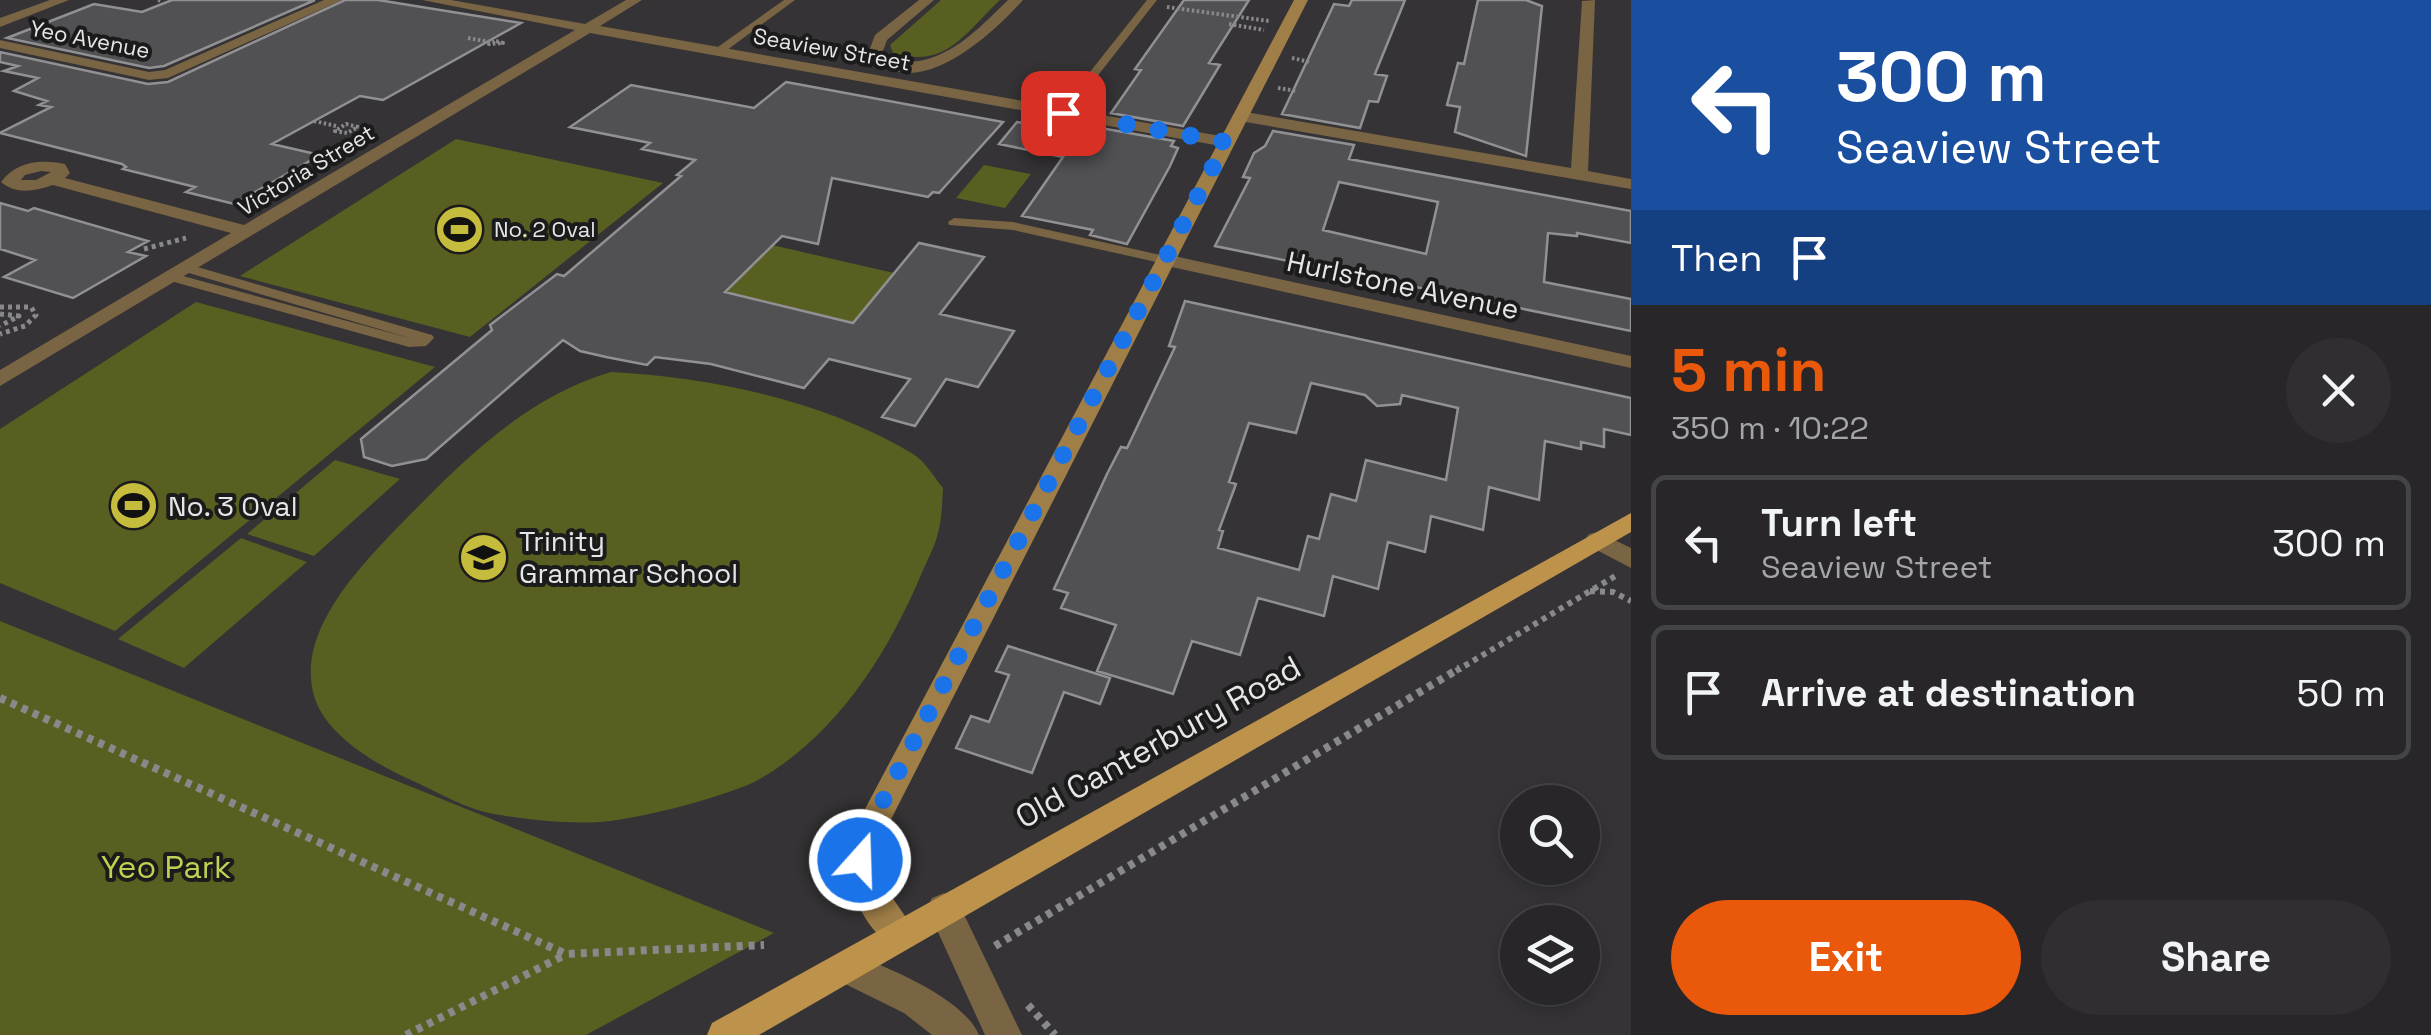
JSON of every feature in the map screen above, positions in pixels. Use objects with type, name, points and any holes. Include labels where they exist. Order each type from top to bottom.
[{"type":"main road","name":"Old Canterbury Road","points":[[726,1035],[1631,520]]},
{"type":"street","points":[[0,23],[62,0]]},
{"type":"street","name":"Yeo Avenue","points":[[0,44],[149,76],[168,74],[335,0]]},
{"type":"street","name":"Seaview Street","points":[[429,0],[1226,142]]},
{"type":"street","name":"Victoria Street","points":[[0,379],[635,0]]},
{"type":"street","points":[[927,0],[880,38],[876,51],[882,60],[900,68],[923,67],[962,52],[1016,0]]},
{"type":"street","points":[[901,935],[862,880],[860,860],[864,841],[1301,0]]},
{"type":"street","points":[[1579,175],[1589,1]]},
{"type":"street","points":[[885,81],[900,68]]},
{"type":"street","points":[[1240,116],[1631,184]]},
{"type":"street","points":[[53,180],[248,232]]},
{"type":"street","name":"Hurlstone Avenue","points":[[1164,260],[1631,362]]},
{"type":"street","points":[[1598,540],[1631,560]]},
{"type":"street","points":[[944,908],[1004,1035]]},
{"type":"street","points":[[847,968],[917,1001],[961,1035]]},
{"type":"lane","points":[[719,52],[790,0]]},
{"type":"lane","points":[[1063,113],[1150,2]]},
{"type":"lane","points":[[954,222],[1013,226],[1164,260]]},
{"type":"lane","points":[[180,272],[427,338],[421,343],[408,343],[180,272]]},
{"type":"path","points":[[1150,2],[1270,22]]},
{"type":"path","points":[[1229,24],[1265,30]]},
{"type":"path","points":[[468,38],[491,42]]},
{"type":"path","points":[[1291,58],[1310,62]]},
{"type":"path","points":[[1277,88],[1296,91]]},
{"type":"path","points":[[314,121],[336,126]]},
{"type":"path","points":[[144,249],[194,236]]},
{"type":"path","points":[[0,311],[31,307],[36,315],[25,326],[0,334]]},
{"type":"path","points":[[0,311],[18,315],[13,322]]},
{"type":"path","points":[[0,326],[13,322],[40,330]]},
{"type":"path","points":[[993,944],[1260,791],[1631,567]]},
{"type":"path","points":[[1589,592],[1613,592],[1631,601]]},
{"type":"path","points":[[0,698],[566,954]]},
{"type":"path","points":[[406,1035],[566,954],[764,945]]},
{"type":"green space","points":[[941,0],[1000,0],[964,36],[941,52],[911,57],[893,53],[890,45]]},
{"type":"green space","name":"No. 2 Oval","points":[[456,139],[663,183],[470,337],[240,276]]},
{"type":"green space","points":[[984,165],[1031,174],[1005,208],[956,198]]},
{"type":"green space","points":[[772,245],[894,273],[853,323],[725,292]]},
{"type":"green space","name":"No. 3 Oval","points":[[196,302],[435,367],[115,631],[0,583],[0,429]]},
{"type":"green space","points":[[611,372],[688,379],[767,395],[879,435],[917,457],[943,488],[937,538],[892,634],[857,690],[813,739],[760,779],[705,800],[616,820],[561,822],[484,812],[382,765],[338,734],[318,707],[313,692],[314,647],[348,583],[468,458],[520,416],[579,384]]},
{"type":"green space","points":[[335,460],[400,479],[314,556],[247,534]]},
{"type":"green space","points":[[241,538],[307,562],[184,668],[118,639]]},
{"type":"green space","name":"Yeo Park","points":[[0,621],[774,933],[586,1035],[0,1035]]},
{"type":"building","points":[[172,0],[315,0],[164,66],[149,68],[7,38],[94,4],[142,12]]},
{"type":"building","points":[[345,0],[378,0],[521,23],[383,100],[360,96],[272,144],[320,155],[234,204],[186,192],[195,187],[123,169],[126,167],[122,164],[0,133],[51,107],[39,105],[47,101],[14,91],[38,78],[4,71],[18,66],[0,62],[0,52],[148,84],[168,82]]},
{"type":"building","points":[[1184,0],[1249,0],[1209,63],[1220,65],[1183,126],[1111,113],[1141,70],[1135,69]]},
{"type":"building","points":[[1352,0],[1405,0],[1375,74],[1387,76],[1378,102],[1369,101],[1360,128],[1282,114],[1334,4],[1349,6]]},
{"type":"building","points":[[1478,0],[1526,0],[1542,6],[1526,156],[1455,132],[1460,107],[1447,105],[1458,63],[1464,64]]},
{"type":"building","points":[[786,82],[1003,122],[939,193],[928,197],[832,178],[818,244],[782,236],[725,292],[853,323],[919,243],[984,257],[940,314],[1014,331],[978,387],[946,379],[915,426],[882,417],[910,379],[829,359],[804,388],[711,364],[655,357],[647,365],[606,357],[580,351],[563,340],[426,459],[392,466],[364,457],[361,439],[492,330],[490,325],[557,274],[564,276],[695,160],[642,149],[650,143],[570,127],[631,85],[754,108]]},
{"type":"building","points":[[1017,122],[1095,136],[1101,128],[1174,141],[1171,146],[1178,148],[1170,166],[1127,244],[1090,235],[1093,230],[1022,216],[1063,157],[999,144]]},
{"type":"building","points":[[1273,131],[1354,145],[1349,159],[1631,211],[1631,243],[1577,233],[1548,233],[1544,282],[1631,299],[1631,331],[1215,246],[1250,178],[1243,177],[1254,153],[1265,146]],"holes":[[[1339,182],[1438,202],[1426,254],[1323,230]]]},
{"type":"building","points":[[0,203],[28,211],[34,208],[148,241],[128,252],[146,256],[73,298],[4,277],[35,260],[0,249]]},
{"type":"building","points":[[1185,301],[1631,398],[1631,435],[1604,429],[1604,447],[1581,442],[1581,449],[1545,441],[1539,500],[1489,487],[1483,530],[1431,516],[1425,552],[1388,542],[1378,589],[1333,576],[1324,616],[1258,598],[1240,655],[1192,641],[1173,694],[1097,671],[1116,625],[1061,608],[1068,593],[1054,589],[1107,474],[1121,447],[1127,448],[1175,347],[1169,346]],"holes":[[[1311,383],[1365,395],[1377,406],[1400,404],[1402,395],[1458,408],[1446,480],[1366,460],[1356,501],[1331,494],[1319,539],[1308,536],[1299,570],[1218,548],[1223,531],[1219,530],[1236,484],[1229,482],[1249,423],[1296,433]]]},
{"type":"building","points":[[1008,646],[1110,678],[1100,704],[1064,692],[1032,773],[956,748],[971,716],[989,722],[1009,675],[996,671]]},
{"type":"place","name":"No. 2 Oval","points":[[459,229]]},
{"type":"place","name":"No. 3 Oval","points":[[133,506]]},
{"type":"place","name":"Trinity Grammar School","points":[[484,557]]},
{"type":"route","points":[[860,860],[873,820],[1226,142],[1063,113]]}]
